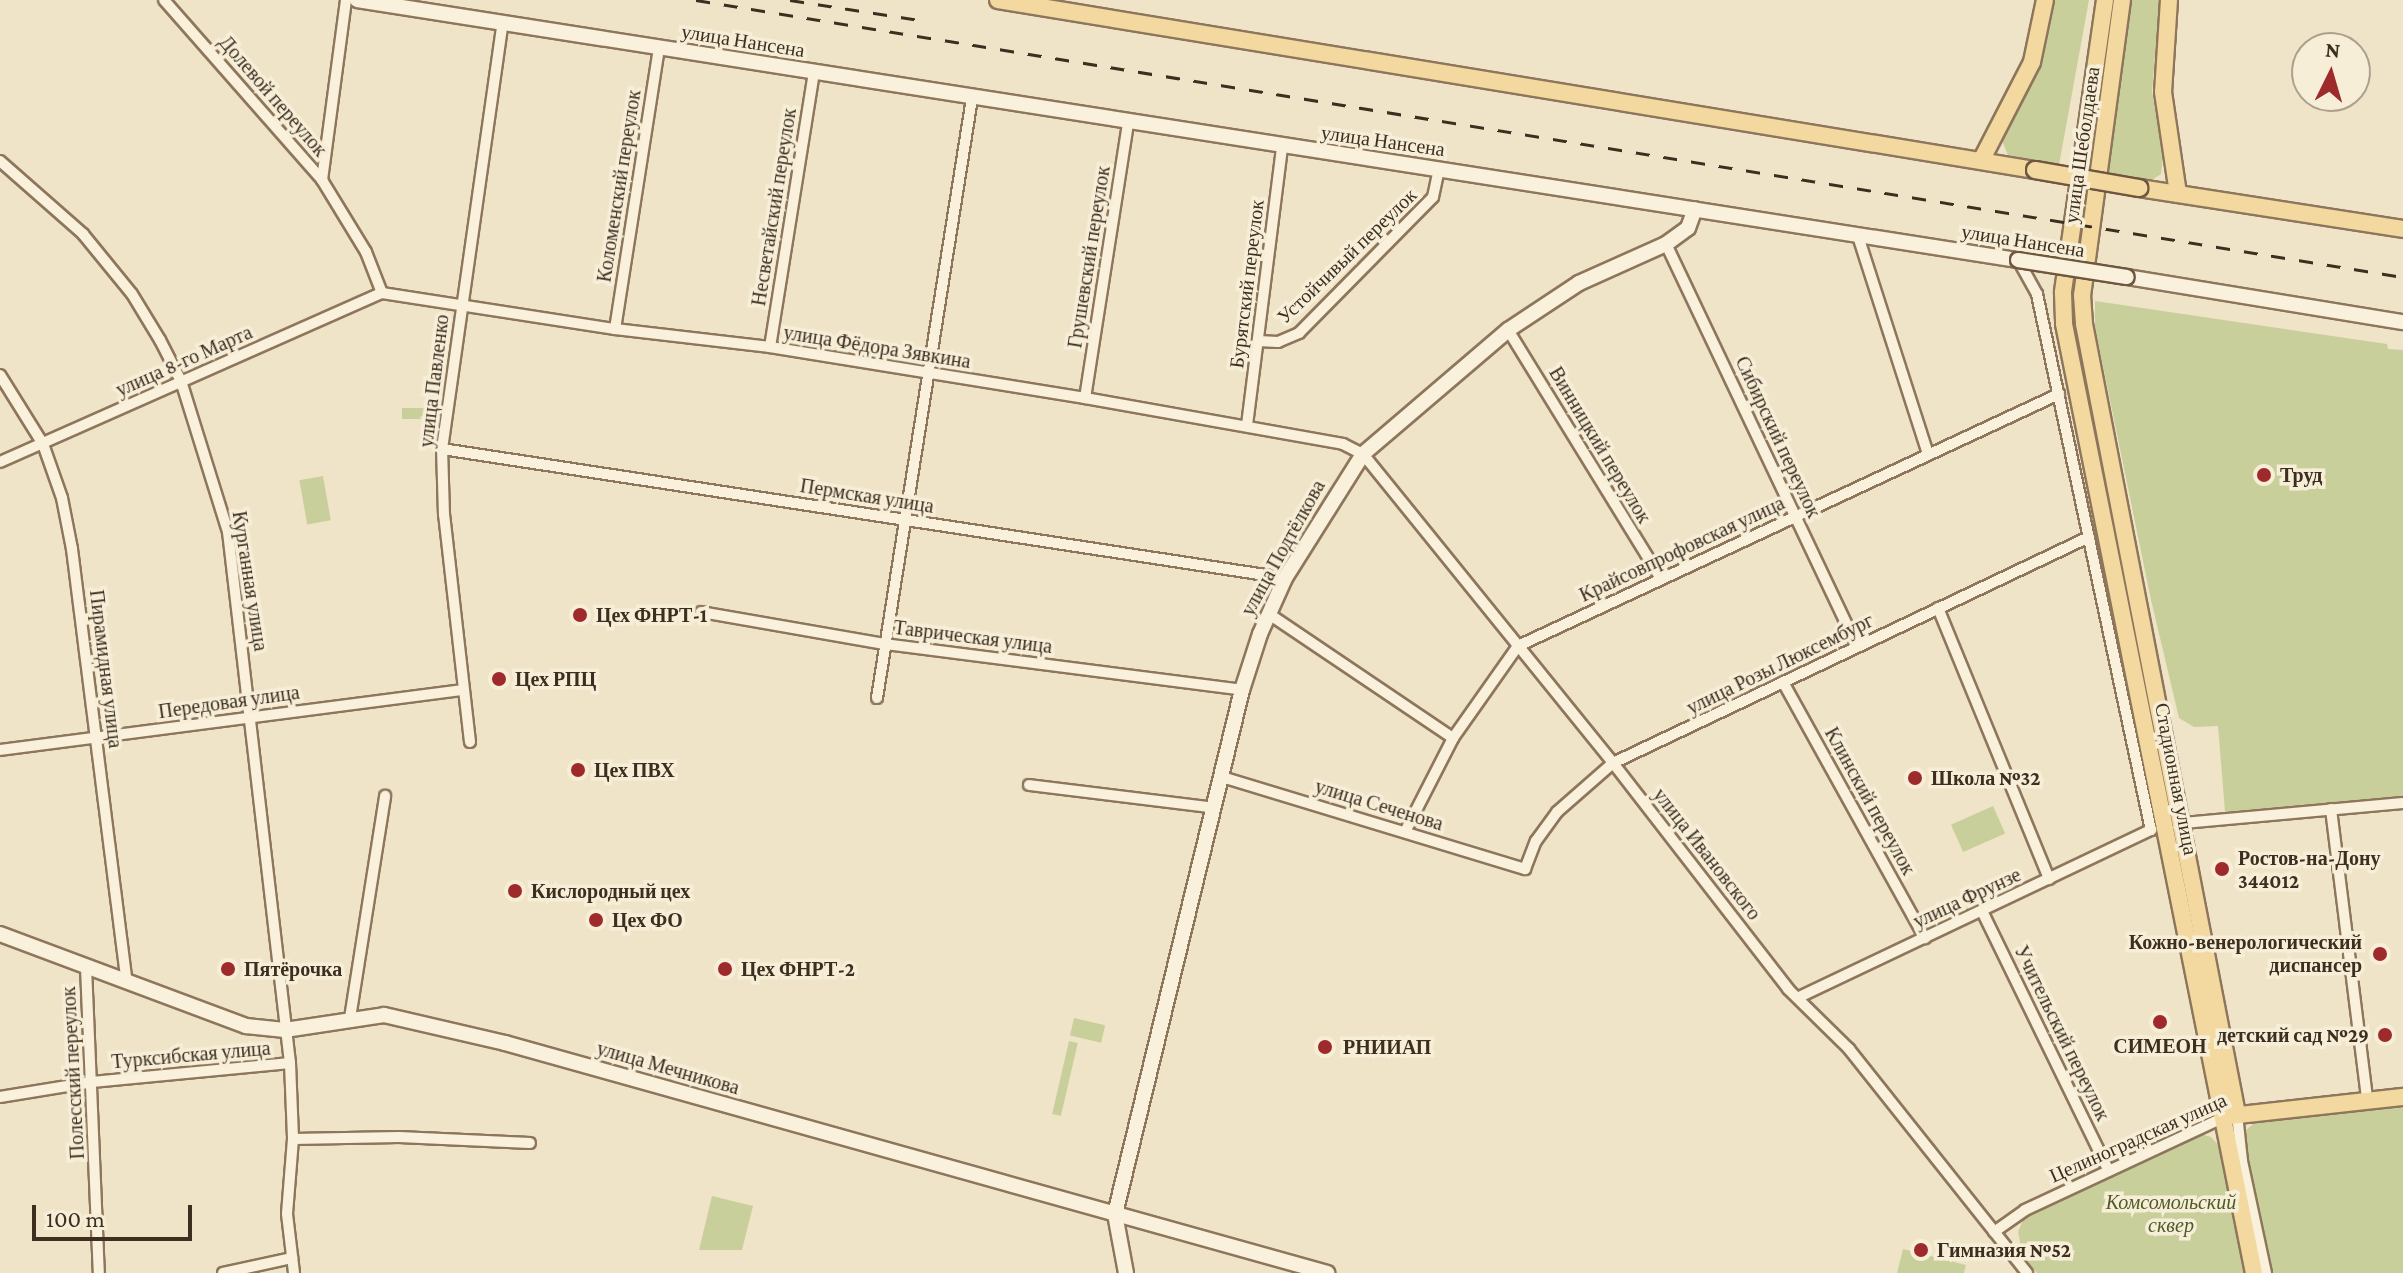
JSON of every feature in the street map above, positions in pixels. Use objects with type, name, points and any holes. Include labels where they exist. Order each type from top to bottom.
[{"type":"main road","name":"улица Нансена","points":[[357,0],[2403,322]]},
{"type":"main road","points":[[998,0],[2403,229]]},
{"type":"main road","points":[[1982,159],[2032,62],[2045,0]]},
{"type":"main road","name":"улица Шеболдаева","points":[[2063,293],[2105,0]]},
{"type":"main road","name":"улица Шеболдаева","points":[[2082,295],[2122,0]]},
{"type":"main road","points":[[2169,0],[2163,92],[2178,194]]},
{"type":"main road","name":"улица Подтёлкова","points":[[1115,1214],[1242,690],[1285,578],[1363,454],[1508,330],[1579,283],[1666,244],[1688,228],[1695,209]]},
{"type":"main road","name":"Стадионная улица","points":[[2063,293],[2070,356],[2230,1116]]},
{"type":"main road","name":"Стадионная улица","points":[[2082,295],[2090,354],[2183,823],[2254,1273]]},
{"type":"main road","name":"улица Мечникова","points":[[0,934],[246,1026],[285,1030],[384,1015],[505,1043],[1327,1273]]},
{"type":"main road","name":"Целиноградская улица","points":[[2230,1116],[2403,1097]]},
{"type":"main road","points":[[1115,1214],[1126,1273]]},
{"type":"street","name":"Долевой переулок","points":[[164,0],[322,180],[366,252],[382,293]]},
{"type":"street","name":"Долевой переулок","points":[[322,180],[346,0]]},
{"type":"street","name":"улица Павленко","points":[[470,742],[444,515],[442,449],[502,25]]},
{"type":"street","name":"Коломенский переулок","points":[[615,329],[659,48]]},
{"type":"street","name":"Несветайский переулок","points":[[770,347],[814,73]]},
{"type":"street","points":[[877,698],[972,98]]},
{"type":"street","name":"Грушевский переулок","points":[[1085,398],[1128,123]]},
{"type":"street","name":"Бурятский переулок","points":[[1247,425],[1282,146]]},
{"type":"street","name":"Курганная улица","points":[[0,161],[83,234],[123,282],[160,340],[181,381],[228,532],[290,1063],[293,1139],[287,1214],[294,1273]]},
{"type":"street","name":"Устойчивый переулок","points":[[1258,341],[1278,342],[1299,333],[1433,197],[1439,169]]},
{"type":"street","points":[[1858,236],[1928,454]]},
{"type":"street","name":"Сибирский переулок","points":[[1666,244],[1857,646]]},
{"type":"street","name":"Стадионная улица","points":[[2018,260],[2037,294],[2151,830]]},
{"type":"street","name":"улица Фёдора Зявкина","points":[[382,293],[615,329],[770,347],[1085,398],[1343,444],[1363,454]]},
{"type":"street","name":"улица 8-го Марта","points":[[0,462],[382,293]]},
{"type":"street","name":"Винницкий переулок","points":[[1508,330],[1661,579]]},
{"type":"street","name":"Пирамидная улица","points":[[0,375],[43,444],[62,498],[72,549],[127,982]]},
{"type":"street","name":"Крайсовпрофовская улица","points":[[1405,832],[1453,738],[1518,646],[2059,394]]},
{"type":"street","name":"Пермская улица","points":[[442,449],[1285,578]]},
{"type":"street","name":"улица Ивановского","points":[[1363,454],[1613,763],[1788,989],[1849,1049],[2027,1273]]},
{"type":"street","name":"улица Розы Люксембург","points":[[1525,869],[1536,841],[1557,812],[1613,763],[2089,537]]},
{"type":"street","points":[[1938,608],[2049,879]]},
{"type":"street","name":"Таврическая улица","points":[[701,612],[885,644],[1242,690]]},
{"type":"street","points":[[1269,614],[1453,738]]},
{"type":"street","name":"Клинский переулок","points":[[1783,682],[1925,938]]},
{"type":"street","name":"Передовая улица","points":[[0,750],[462,690]]},
{"type":"street","name":"улица Сеченова","points":[[1222,777],[1525,869]]},
{"type":"street","points":[[1029,785],[1215,808]]},
{"type":"street","points":[[350,1018],[385,796]]},
{"type":"street","points":[[2183,823],[2403,803]]},
{"type":"street","points":[[2331,809],[2367,1100]]},
{"type":"street","name":"улица Фрунзе","points":[[1799,997],[2151,830]]},
{"type":"street","name":"Учительский переулок","points":[[1982,911],[2109,1171]]},
{"type":"street","name":"Полесский переулок","points":[[86,967],[99,1273]]},
{"type":"street","name":"Турксибская улица","points":[[0,1097],[92,1082],[290,1063]]},
{"type":"street","name":"Стадионная улица","points":[[2230,1116],[2266,1273]]},
{"type":"street","name":"Целиноградская улица","points":[[1994,1232],[2025,1210],[2230,1116]]},
{"type":"street","points":[[293,1139],[399,1137],[530,1143]]},
{"type":"street","points":[[223,1273],[292,1258]]},
{"type":"green space","points":[[2053,0],[2089,0],[2059,165],[2008,155],[2002,141],[2037,70]]},
{"type":"green space","points":[[2128,0],[2160,0],[2152,91],[2163,157],[2161,174],[2152,180],[2101,172]]},
{"type":"green space","name":"Труд","points":[[2095,301],[2387,344],[2388,349],[2403,350],[2403,796],[2225,812],[2218,726],[2194,727],[2179,718],[2151,600],[2095,327]]},
{"type":"green space","points":[[402,408],[431,408],[431,419],[402,419]]},
{"type":"green space","points":[[323,476],[331,520],[307,524],[299,480]]},
{"type":"green space","points":[[1993,806],[2005,833],[1963,852],[1951,825]]},
{"type":"green space","points":[[1074,1018],[1105,1025],[1101,1043],[1070,1036]]},
{"type":"green space","points":[[1069,1041],[1078,1043],[1061,1116],[1052,1114]]},
{"type":"green space","name":"Комсомольский сквер","points":[[2403,1101],[2403,1273],[2271,1273],[2242,1141],[2245,1131],[2260,1118]]},
{"type":"green space","name":"Комсомольский сквер","points":[[2201,1134],[2211,1137],[2219,1146],[2247,1273],[2037,1273],[2023,1256],[2018,1232],[2025,1215]]},
{"type":"green space","points":[[712,1196],[753,1206],[742,1250],[699,1250]]},
{"type":"green space","points":[[1903,1249],[1966,1265],[1964,1273],[1897,1273]]},
{"type":"railway","points":[[696,0],[2403,277]]},
{"type":"railway","points":[[790,0],[919,20]]},
{"type":"place","name":"Труд","points":[[2264,475]]},
{"type":"place","name":"Цех ФНРТ-1","points":[[580,615]]},
{"type":"place","name":"Цех РПЦ","points":[[499,679]]},
{"type":"place","name":"Цех ПВХ","points":[[578,770]]},
{"type":"place","name":"Школа №32","points":[[1915,778]]},
{"type":"place","name":"Ростов-на-Дону 344012","points":[[2222,869]]},
{"type":"place","name":"Кислородный цех","points":[[515,891]]},
{"type":"place","name":"Цех ФО","points":[[596,920]]},
{"type":"place","name":"Кожно-венерологический диспансер","points":[[2380,954]]},
{"type":"place","name":"Пятёрочка","points":[[228,969]]},
{"type":"place","name":"Цех ФНРТ-2","points":[[725,969]]},
{"type":"place","name":"СИМЕОН","points":[[2160,1022]]},
{"type":"place","name":"детский сад №29","points":[[2385,1035]]},
{"type":"place","name":"РНИИАП","points":[[1325,1047]]},
{"type":"place","name":"Гимназия №52","points":[[1921,1250]]}]
